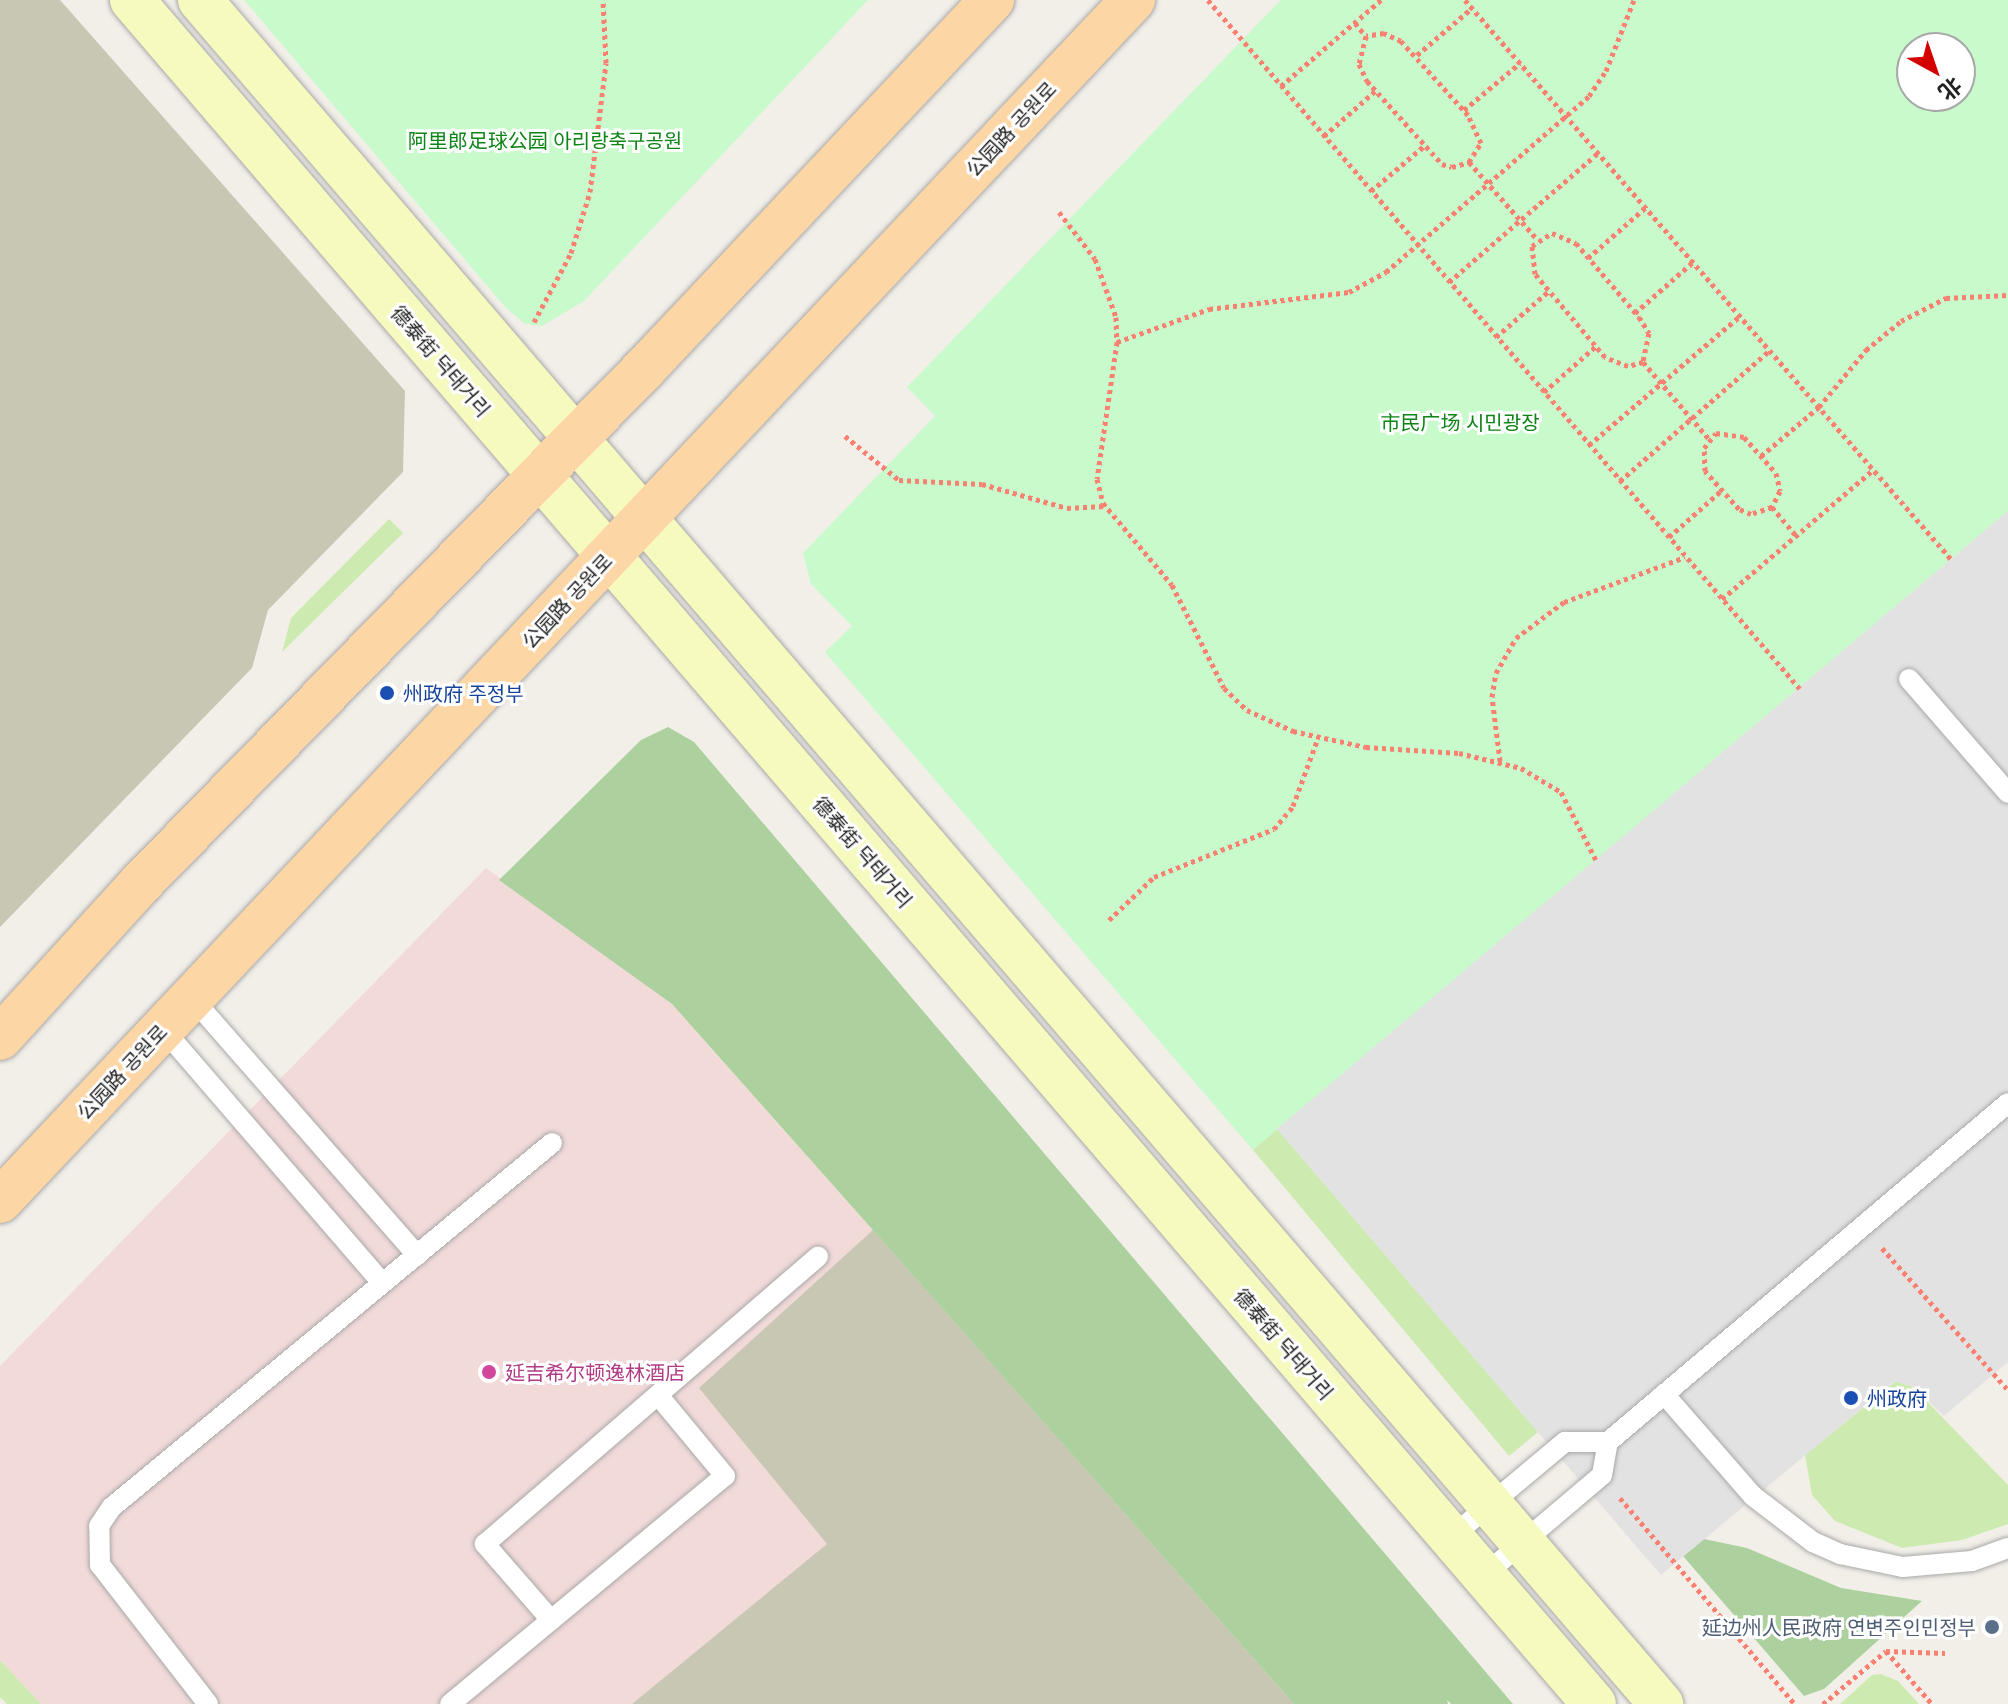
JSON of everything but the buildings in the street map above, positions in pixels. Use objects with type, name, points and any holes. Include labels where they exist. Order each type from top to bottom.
[{"type":"main road","points":[[0,1038],[142,882],[539,477],[992,0]]},
{"type":"main road","name":"公园路 공원로","points":[[0,1201],[1133,0]]},
{"type":"street","name":"德泰街 덕태거리","points":[[132,0],[1594,1704]]},
{"type":"street","points":[[200,0],[1661,1704]]},
{"type":"lane","points":[[1909,679],[2008,793]]},
{"type":"lane","points":[[192,998],[417,1255]]},
{"type":"lane","points":[[163,1029],[382,1283]]},
{"type":"lane","points":[[1483,1576],[1602,1475],[1608,1442],[2008,1103]]},
{"type":"lane","points":[[208,1704],[100,1565],[99,1526],[112,1507],[552,1143]]},
{"type":"lane","points":[[551,1620],[485,1544],[818,1257]]},
{"type":"lane","points":[[1664,1394],[1753,1496],[1792,1530],[1840,1554],[1926,1567],[1972,1561],[2008,1548]]},
{"type":"lane","points":[[450,1704],[725,1476],[658,1395]]},
{"type":"lane","points":[[1450,1538],[1565,1442],[1608,1442]]},
{"type":"path","points":[[527,336],[571,253],[590,192],[606,63],[603,0]]},
{"type":"path","points":[[1208,0],[1800,689]]},
{"type":"path","points":[[1281,86],[1381,0]]},
{"type":"path","points":[[1465,0],[1951,559]]},
{"type":"path","points":[[1117,342],[1209,309],[1349,292],[1386,272],[1566,116],[1606,71],[1634,0]]},
{"type":"path","points":[[1417,55],[1472,8]]},
{"type":"path","points":[[1355,23],[1366,36]]},
{"type":"path","points":[[1392,35],[1417,55],[1464,110],[1481,143],[1469,162],[1452,167],[1442,164],[1375,91],[1359,64],[1366,36],[1392,35]]},
{"type":"path","points":[[1464,110],[1520,63]]},
{"type":"path","points":[[1324,136],[1375,91]]},
{"type":"path","points":[[1371,191],[1424,146]]},
{"type":"path","points":[[1449,282],[1598,153]]},
{"type":"path","points":[[1469,162],[1537,239]]},
{"type":"path","points":[[1588,258],[1645,208]]},
{"type":"path","points":[[1059,212],[1095,259],[1109,289],[1117,342],[1097,479],[1104,506],[1172,585],[1216,674],[1236,701],[1279,725],[1318,738],[1500,761],[1561,792],[1596,860]]},
{"type":"path","points":[[1537,239],[1561,234],[1588,258],[1649,333],[1643,362]]},
{"type":"path","points":[[1537,239],[1531,266],[1596,346],[1619,365],[1643,362]]},
{"type":"path","points":[[1635,313],[1693,262]]},
{"type":"path","points":[[1496,337],[1549,291]]},
{"type":"path","points":[[1761,456],[1819,407],[1866,350],[1910,315],[1946,298],[2008,295]]},
{"type":"path","points":[[1589,445],[1740,316]]},
{"type":"path","points":[[1544,392],[1596,346]]},
{"type":"path","points":[[1620,481],[1770,350]]},
{"type":"path","points":[[1643,362],[1709,439]]},
{"type":"path","points":[[1709,439],[1724,432],[1738,435],[1761,456],[1780,484],[1772,507]]},
{"type":"path","points":[[845,436],[899,480],[982,484],[1067,508],[1104,506]]},
{"type":"path","points":[[1709,439],[1703,464],[1722,490],[1744,512],[1772,507]]},
{"type":"path","points":[[1722,599],[1873,470]]},
{"type":"path","points":[[1668,537],[1722,490]]},
{"type":"path","points":[[1772,507],[1796,536]]},
{"type":"path","points":[[1500,761],[1492,697],[1502,656],[1516,638],[1564,602],[1685,557]]},
{"type":"path","points":[[1109,920],[1127,897],[1154,877],[1274,829],[1293,806],[1318,738]]},
{"type":"path","points":[[1863,1226],[2008,1390]]},
{"type":"path","points":[[1602,1475],[1795,1704]]},
{"type":"path","points":[[1886,1651],[1932,1704]]},
{"type":"path","points":[[1823,1704],[1886,1651],[1945,1653]]},
{"type":"shaded area","points":[[0,0],[60,0],[405,391],[403,472],[268,610],[252,668],[0,927]]},
{"type":"shaded area","points":[[2008,511],[2008,1362],[1944,1416],[1913,1387],[1895,1381],[1661,1575],[1277,1129]]},
{"type":"shaded area","points":[[486,868],[672,1004],[1294,1704],[41,1704],[0,1660],[0,1366]]},
{"type":"shaded area","points":[[873,1230],[1294,1704],[632,1704],[827,1544],[699,1388]]},
{"type":"green space","name":"阿里郎足球公园 아리랑축구공원","points":[[244,0],[868,0],[584,301],[542,326],[525,324],[506,308]]},
{"type":"green space","name":"市民广场 시민광장","points":[[1281,0],[2008,0],[2008,511],[1253,1150],[825,652],[852,626],[811,584],[803,553],[935,416],[907,387]]},
{"type":"green space","points":[[389,519],[403,533],[282,652],[291,618]]},
{"type":"green space","points":[[668,727],[694,742],[1513,1704],[1451,1704],[1447,1700],[1448,1704],[1294,1704],[672,1004],[499,880],[641,740]]},
{"type":"green space","points":[[1277,1129],[1538,1432],[1509,1456],[1253,1150]]},
{"type":"green space","points":[[1896,1381],[1913,1387],[2008,1485],[2008,1524],[1962,1540],[1902,1548],[1835,1521],[1812,1495],[1805,1455]]},
{"type":"green space","points":[[1704,1539],[1747,1548],[1841,1588],[1922,1601],[1824,1689],[1804,1696],[1683,1556]]},
{"type":"green space","points":[[0,1660],[41,1704],[7,1704],[0,1697]]},
{"type":"green space","points":[[1881,1674],[1898,1681],[1919,1704],[1840,1704],[1872,1675]]},
{"type":"place","name":"州政府 주정부","points":[[387,693]]},
{"type":"place","name":"延吉希尔顿逸林酒店","points":[[489,1372]]},
{"type":"place","name":"州政府","points":[[1851,1398]]},
{"type":"place","name":"延边州人民政府 연변주인민정부","points":[[1992,1627]]}]
